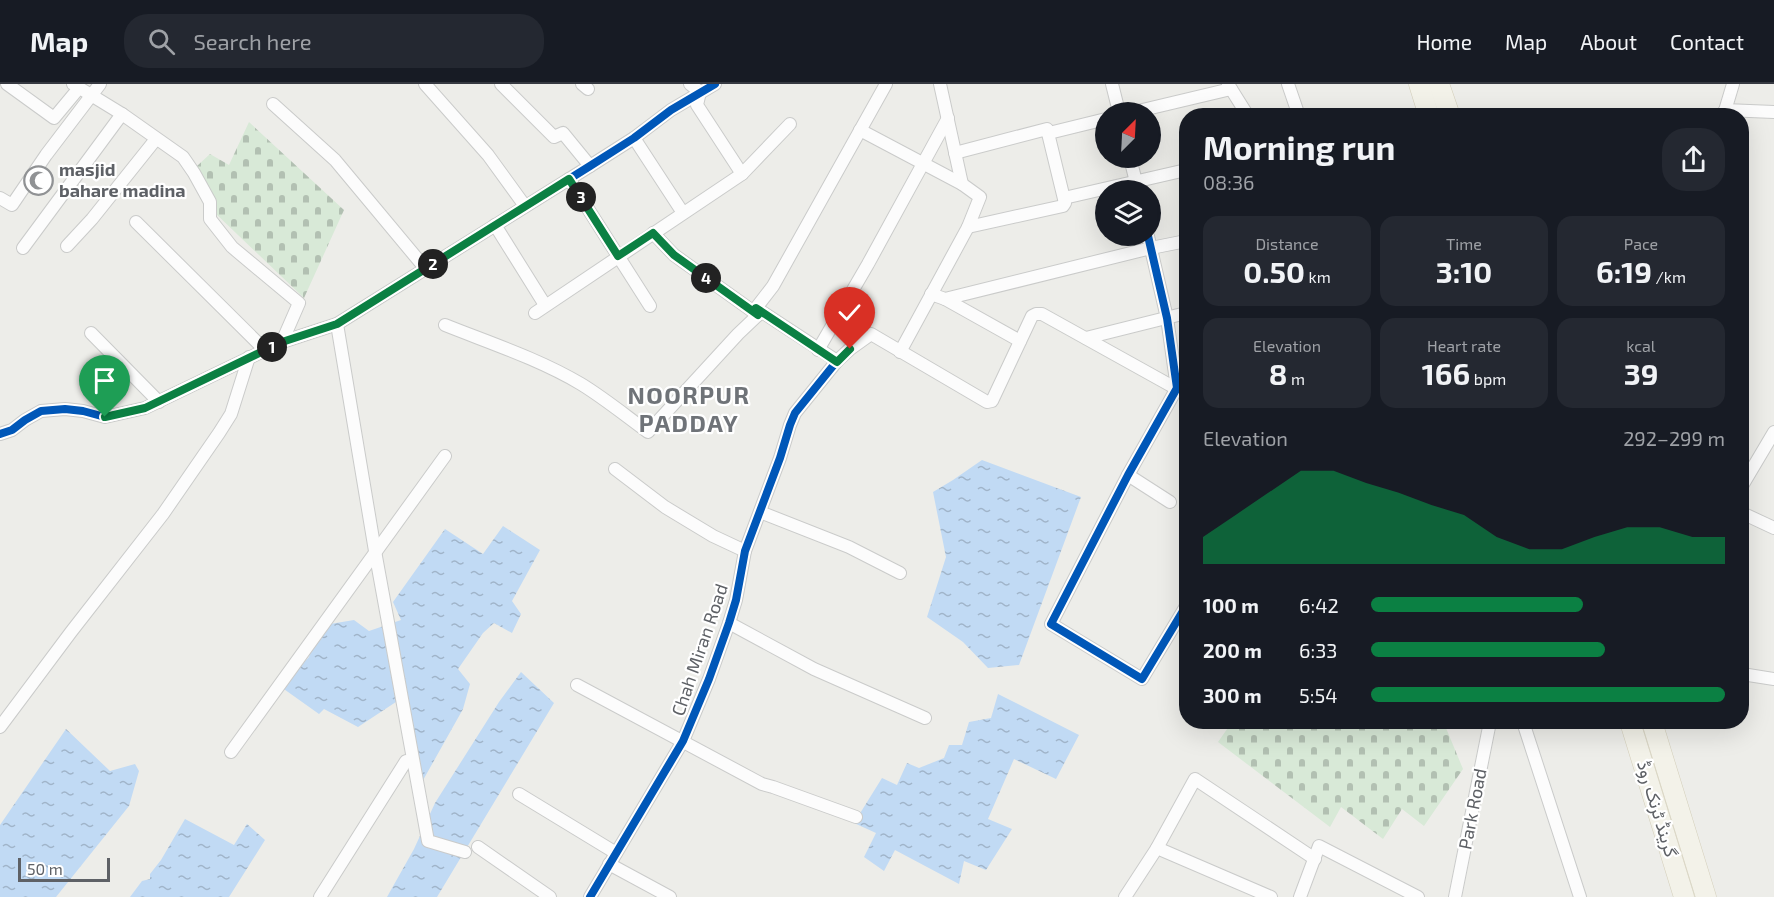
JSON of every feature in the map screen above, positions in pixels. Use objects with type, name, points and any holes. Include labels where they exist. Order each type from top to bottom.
[{"type":"main road","points":[[1419,84],[1426,108]]},
{"type":"main road","points":[[1439,84],[1447,108]]},
{"type":"main road","name":"گرینڈ ٹرنک روڈ","points":[[1632,729],[1684,897]]},
{"type":"main road","name":"گرینڈ ٹرنک روڈ","points":[[1654,729],[1706,897]]},
{"type":"street","points":[[7,84],[54,118],[76,86],[122,114],[183,157],[210,202],[210,219],[232,247],[299,303],[282,342]]},
{"type":"street","points":[[0,198],[12,205],[46,155],[100,84]]},
{"type":"street","points":[[425,84],[488,155],[525,207]]},
{"type":"street","points":[[501,84],[554,137],[563,133],[591,166]]},
{"type":"street","points":[[0,434],[12,430],[41,411],[65,409],[105,417],[145,408],[282,342],[337,324],[634,138],[671,110],[695,88],[715,84]]},
{"type":"street","points":[[445,325],[547,366],[607,401],[648,432],[757,311],[886,84]]},
{"type":"street","points":[[940,84],[962,184]]},
{"type":"street","points":[[1113,84],[1117,102]]},
{"type":"street","points":[[1288,84],[1296,108]]},
{"type":"street","points":[[1725,108],[1733,84]]},
{"type":"street","points":[[1161,105],[1230,86],[1243,108]]},
{"type":"street","points":[[695,88],[697,105],[742,174]]},
{"type":"street","points":[[273,104],[335,160],[425,268]]},
{"type":"street","points":[[1749,112],[1774,112]]},
{"type":"street","points":[[23,248],[122,114]]},
{"type":"street","points":[[818,350],[948,118]]},
{"type":"street","points":[[1049,133],[1095,122]]},
{"type":"street","points":[[495,225],[540,309],[742,174],[790,124]]},
{"type":"street","points":[[955,153],[1046,129],[1049,133],[1065,203],[1063,206],[968,227]]},
{"type":"street","points":[[860,130],[962,184],[980,197],[968,227],[900,351],[990,402],[1032,316],[1042,314],[1179,389]]},
{"type":"street","points":[[634,138],[683,213]]},
{"type":"street","points":[[67,246],[156,140]]},
{"type":"street","points":[[1155,180],[1179,172]]},
{"type":"street","points":[[569,179],[650,306]]},
{"type":"street","points":[[1064,198],[1095,193]]},
{"type":"street","points":[[136,222],[265,350]]},
{"type":"street","points":[[653,233],[674,255],[837,362]]},
{"type":"street","points":[[1161,242],[1179,241]]},
{"type":"street","points":[[945,299],[1136,246]]},
{"type":"street","points":[[1151,246],[1179,376]]},
{"type":"street","points":[[931,294],[945,299],[1020,341]]},
{"type":"street","points":[[1086,338],[1179,315]]},
{"type":"street","points":[[337,324],[375,551],[428,841],[465,852]]},
{"type":"street","points":[[91,333],[159,402]]},
{"type":"street","name":"Chah Miran Road","points":[[590,897],[683,741],[729,623],[736,600],[744,551],[795,413],[837,362],[870,334],[900,351]]},
{"type":"street","points":[[0,725],[163,514],[219,433],[231,414],[249,357]]},
{"type":"street","points":[[1179,396],[1128,475],[1051,624],[1142,679],[1179,618]]},
{"type":"street","points":[[1749,474],[1774,432]]},
{"type":"street","points":[[231,752],[445,456]]},
{"type":"street","points":[[615,469],[665,507],[713,536],[744,551]]},
{"type":"street","points":[[1128,475],[1170,502]]},
{"type":"street","points":[[760,512],[849,547],[900,573]]},
{"type":"street","points":[[1749,516],[1774,528]]},
{"type":"street","points":[[729,623],[814,669],[925,718]]},
{"type":"street","points":[[1749,675],[1774,679]]},
{"type":"street","points":[[577,685],[762,784],[856,817]]},
{"type":"street","name":"Park Road","points":[[1455,897],[1489,729]]},
{"type":"street","points":[[1525,729],[1580,897]]},
{"type":"street","points":[[320,897],[406,761]]},
{"type":"street","points":[[1125,897],[1157,848],[1195,779],[1315,859]]},
{"type":"street","points":[[519,794],[670,897]]},
{"type":"street","points":[[1300,897],[1319,846],[1418,897]]},
{"type":"street","points":[[478,847],[550,897]]},
{"type":"street","points":[[1157,848],[1272,897]]},
{"type":"green space","points":[[249,122],[344,210],[304,298],[214,212],[207,187],[197,166],[210,154],[229,165]]},
{"type":"green space","points":[[1227,729],[1446,729],[1463,769],[1424,826],[1402,809],[1383,839],[1341,807],[1330,827],[1218,742]]},
{"type":"water","points":[[982,460],[1081,497],[1019,665],[988,668],[963,642],[927,617],[946,557],[933,492]]},
{"type":"water","points":[[503,526],[540,550],[512,601],[521,614],[512,633],[494,623],[483,633],[458,669],[470,684],[463,709],[422,782],[405,696],[358,727],[324,709],[319,714],[281,687],[309,657],[312,643],[330,624],[354,620],[369,631],[401,620],[393,602],[445,529],[483,554]]},
{"type":"water","points":[[521,672],[554,703],[437,897],[387,897],[414,849],[435,803],[499,702]]},
{"type":"water","points":[[998,694],[1079,735],[1056,779],[1014,759],[988,819],[1012,829],[986,870],[964,861],[959,884],[895,850],[884,871],[864,857],[876,833],[854,823],[882,778],[897,785],[907,763],[919,768],[944,758],[949,745],[962,745],[969,722],[991,718]]},
{"type":"water","points":[[66,729],[110,771],[135,764],[139,771],[129,806],[56,897],[0,897],[0,825]]},
{"type":"water","points":[[185,819],[234,845],[247,824],[265,840],[229,897],[130,897],[142,881],[150,879],[150,874]]},
{"type":"cycle path","points":[[0,434],[12,430],[41,411],[65,409],[105,417],[145,408],[282,342],[337,324],[590,166],[634,138],[671,110],[715,84]]},
{"type":"cycle path","points":[[1150,246],[1167,318],[1177,388],[1128,475],[1051,624],[1142,679],[1179,618]]},
{"type":"cycle path","points":[[590,897],[683,741],[729,623],[736,600],[745,551],[790,425],[795,413],[837,361],[756,308]]},
{"type":"place","name":"masjid bahare madina","points":[[38,180]]},
{"type":"district","name":"NOORPUR PADDAY","points":[[689,410]]},
{"type":"route","points":[[105,417],[145,408],[282,342],[337,324],[569,179],[618,256],[653,233],[674,255],[758,315],[756,308],[837,362],[850,349]]}]
